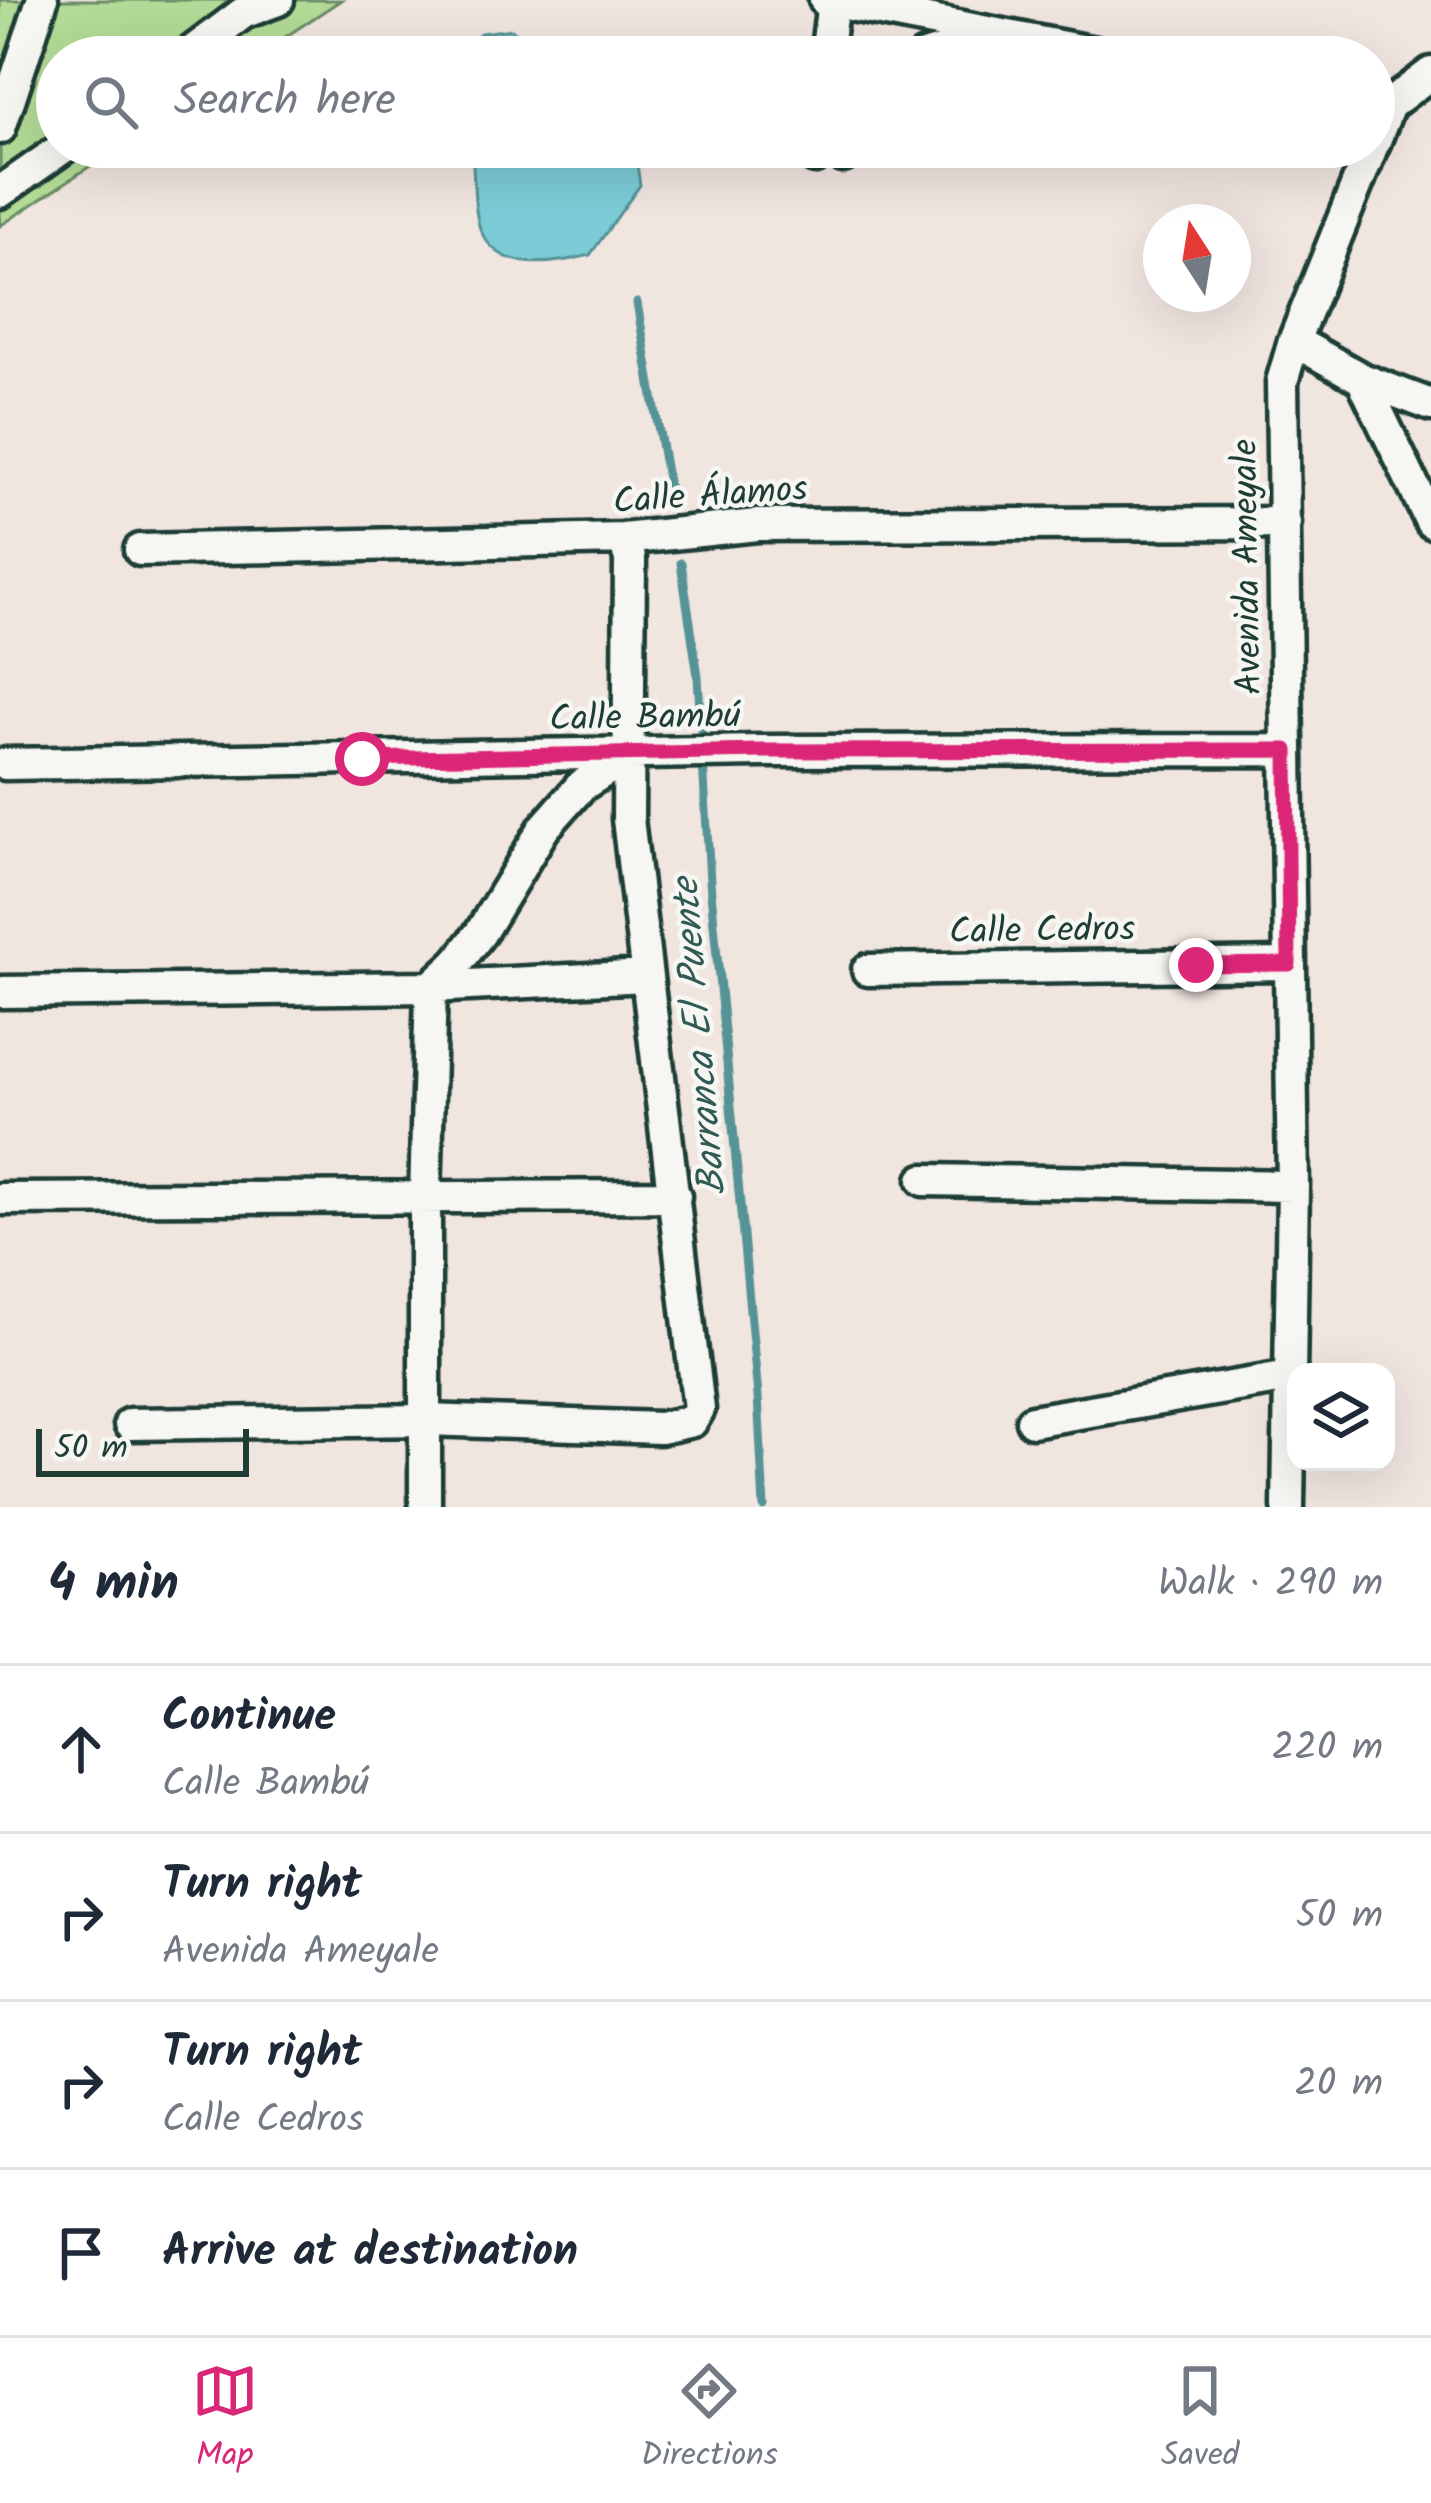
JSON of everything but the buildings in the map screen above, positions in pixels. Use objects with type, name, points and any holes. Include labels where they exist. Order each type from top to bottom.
[{"type":"street","points":[[0,128],[42,0]]},
{"type":"street","points":[[213,36],[243,14],[278,0]]},
{"type":"street","points":[[827,36],[829,1],[994,36]]},
{"type":"street","name":"Avenida Ameyale","points":[[1395,95],[1431,73]]},
{"type":"street","points":[[0,191],[36,166]]},
{"type":"street","name":"Avenida Ameyale","points":[[1288,1363],[1293,1186],[1282,382],[1364,168]]},
{"type":"street","points":[[1294,341],[1362,379],[1431,405]]},
{"type":"street","points":[[1362,379],[1431,522]]},
{"type":"street","name":"Calle Álamos","points":[[140,550],[623,539],[757,525],[1286,523]]},
{"type":"street","points":[[130,1424],[426,1420],[660,1428],[692,1421],[699,1409],[628,818],[644,755],[630,558],[623,539]]},
{"type":"street","name":"Calle Bambú","points":[[5,764],[762,751],[1287,750]]},
{"type":"street","points":[[425,1507],[424,1198],[431,987],[481,932],[544,828],[581,786],[644,755]]},
{"type":"street","name":"Calle Cedros","points":[[868,970],[1289,964]]},
{"type":"street","points":[[0,992],[431,987],[647,976]]},
{"type":"street","points":[[924,1180],[1293,1186]]},
{"type":"street","points":[[0,1199],[675,1196]]},
{"type":"street","points":[[1033,1421],[1287,1377]]},
{"type":"street","name":"Avenida Ameyale","points":[[1288,1471],[1288,1507]]},
{"type":"green space","points":[[0,0],[341,0],[287,36],[36,36],[36,168],[87,168],[0,226]]},
{"type":"water","points":[[512,29],[520,36],[478,36]]},
{"type":"water","points":[[473,168],[638,168],[640,185],[590,255],[545,263],[501,254],[481,231]]},
{"type":"waterway","name":"Barranca El Puente","points":[[637,303],[669,490]]},
{"type":"waterway","name":"Barranca El Puente","points":[[681,563],[698,676],[710,881],[764,1507]]},
{"type":"route","points":[[362,759],[762,751],[1287,750],[1289,964],[1196,965]]}]
